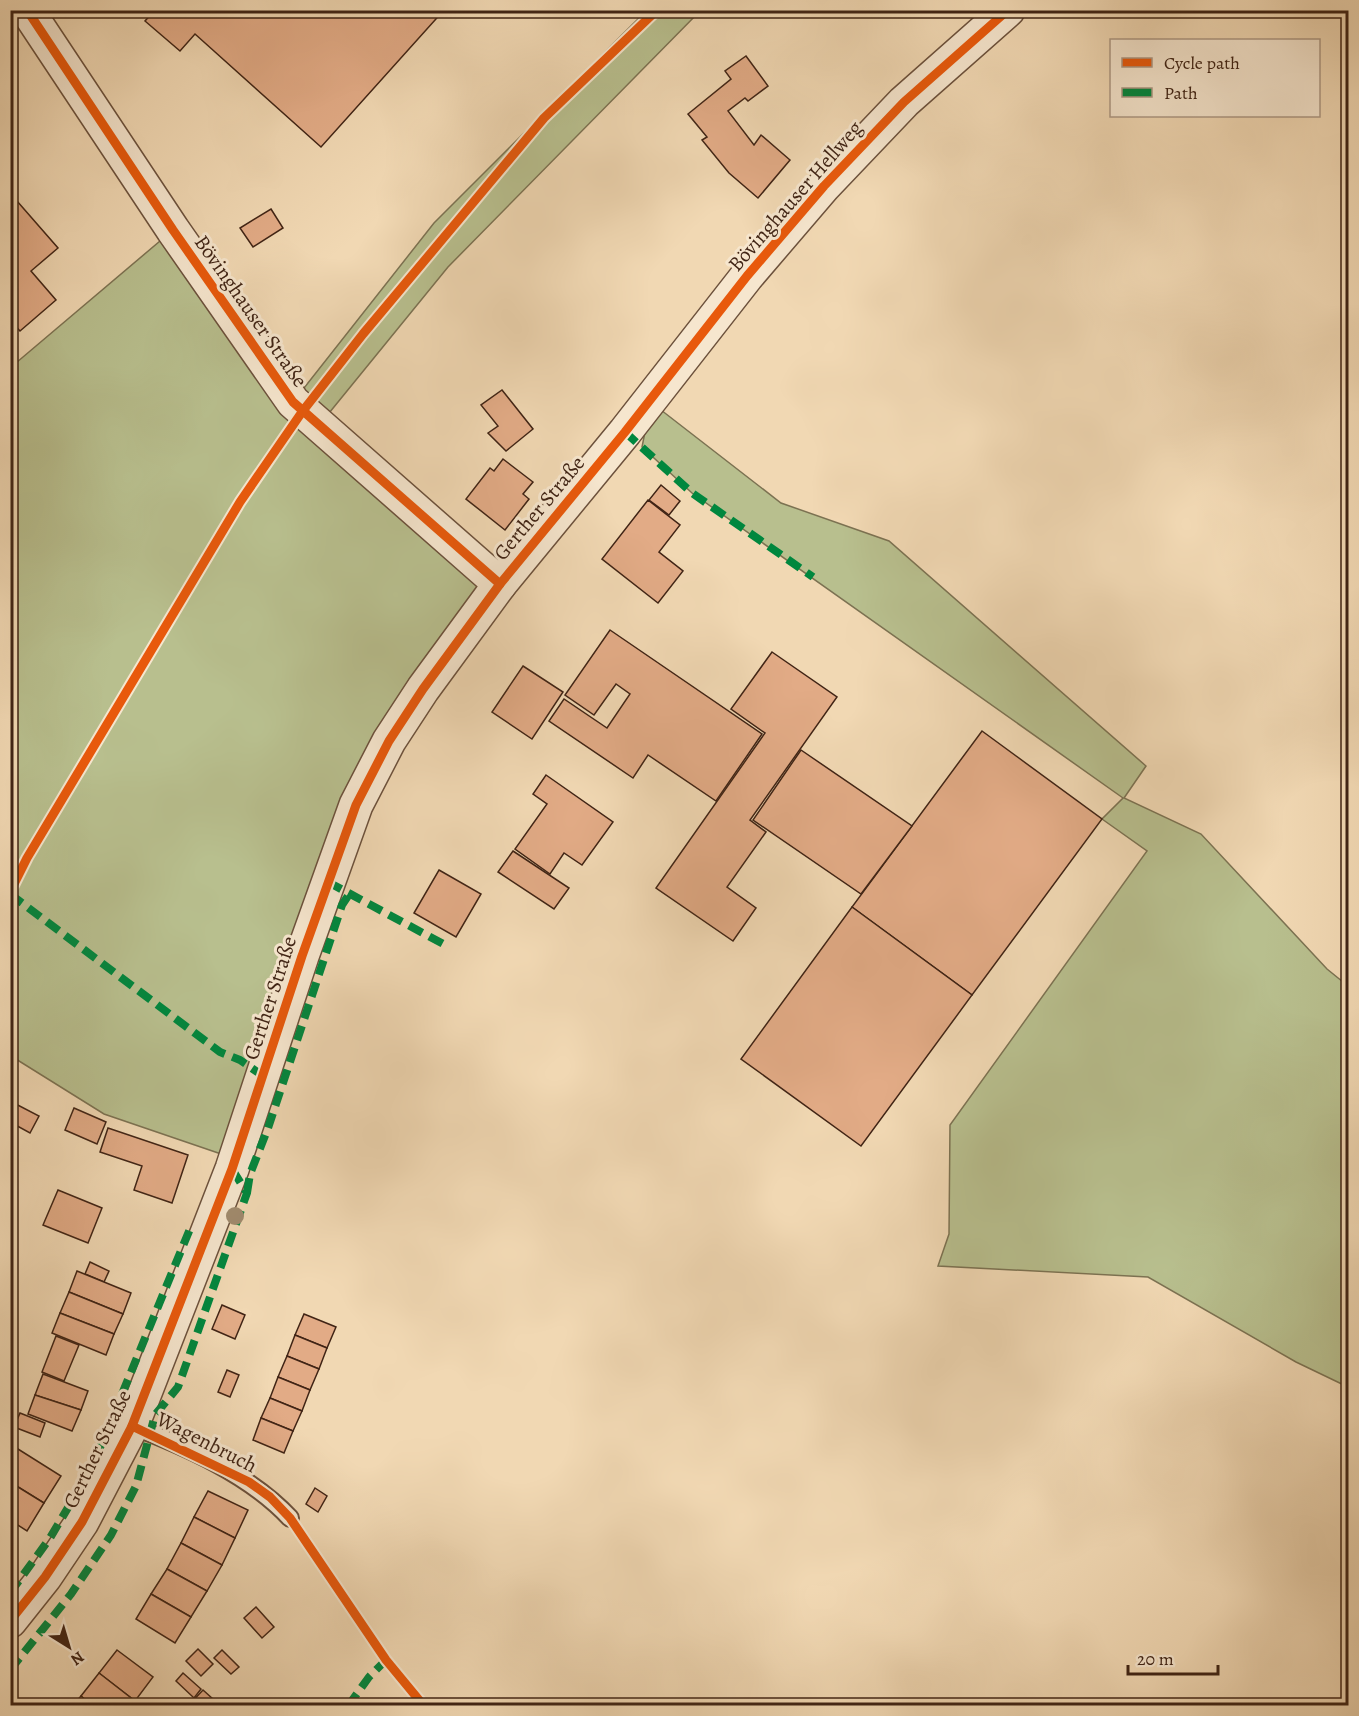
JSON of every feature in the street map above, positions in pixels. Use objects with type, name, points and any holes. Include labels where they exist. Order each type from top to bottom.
[{"type":"street","name":"Bövinghauser Straße","points":[[27,10],[173,230],[293,402],[500,584]]},
{"type":"street","name":"Bövinghauser Hellweg","points":[[631,425],[747,276],[850,156],[912,95],[1008,10]]},
{"type":"street","name":"Gerther Straße","points":[[10,1621],[45,1577],[82,1522],[132,1426],[232,1169],[302,956],[356,805],[389,741],[500,584],[631,425]]},
{"type":"lane","name":"Wagenbruch","points":[[132,1426],[249,1482],[270,1497],[290,1518]]},
{"type":"green space","points":[[646,11],[700,11],[448,267],[325,418],[497,586],[418,687],[230,1157],[104,1114],[11,1056],[10,368],[173,230],[293,402],[434,223]]},
{"type":"green space","points":[[661,410],[781,503],[889,541],[1146,766],[1124,798],[1201,834],[1327,969],[1348,986],[1348,1387],[1296,1362],[1148,1277],[938,1266],[949,1234],[950,1125],[1147,851],[1102,819],[1123,798],[692,493],[642,447],[645,432]]},
{"type":"building","points":[[155,10],[444,10],[321,147],[195,34],[180,51],[145,21]]},
{"type":"building","points":[[746,56],[768,86],[748,101],[745,98],[728,111],[754,145],[761,135],[790,160],[758,198],[729,173],[702,140],[707,137],[688,114],[731,79],[725,71]]},
{"type":"building","points":[[10,193],[58,248],[31,271],[56,300],[20,331],[10,320]]},
{"type":"building","points":[[271,209],[283,228],[253,247],[240,228]]},
{"type":"building","points":[[502,390],[533,429],[506,451],[488,433],[498,426],[481,405]]},
{"type":"building","points":[[503,459],[533,482],[523,494],[529,499],[505,530],[466,499],[490,468],[494,471]]},
{"type":"building","points":[[661,485],[680,501],[669,515],[649,500]]},
{"type":"building","points":[[648,500],[680,525],[659,552],[683,571],[658,603],[602,559]]},
{"type":"building","points":[[610,630],[762,734],[716,801],[648,755],[633,778],[549,721],[564,699],[607,728],[630,694],[616,684],[594,715],[565,695]]},
{"type":"building","points":[[772,652],[837,697],[750,820],[766,832],[727,887],[756,908],[733,941],[656,888],[765,733],[731,709]]},
{"type":"building","points":[[523,666],[563,692],[532,739],[492,712]]},
{"type":"building","points":[[982,731],[1102,819],[972,995],[852,907]]},
{"type":"building","points":[[801,750],[912,826],[861,894],[753,820]]},
{"type":"building","points":[[546,775],[613,822],[582,865],[564,853],[550,874],[515,849],[547,804],[533,794]]},
{"type":"building","points":[[513,851],[569,888],[554,909],[498,872]]},
{"type":"building","points":[[439,870],[481,894],[456,937],[414,913]]},
{"type":"building","points":[[852,907],[972,995],[861,1146],[741,1059]]},
{"type":"building","points":[[10,1101],[39,1116],[30,1133],[10,1122]]},
{"type":"building","points":[[74,1108],[106,1122],[97,1144],[65,1130]]},
{"type":"building","points":[[108,1128],[188,1155],[172,1203],[134,1190],[142,1166],[100,1152]]},
{"type":"building","points":[[58,1190],[102,1208],[88,1243],[43,1225]]},
{"type":"building","points":[[90,1262],[109,1271],[104,1282],[85,1274]]},
{"type":"building","points":[[77,1271],[131,1293],[123,1314],[69,1292]]},
{"type":"building","points":[[69,1292],[123,1314],[114,1334],[60,1313]]},
{"type":"building","points":[[222,1305],[245,1315],[235,1339],[212,1329]]},
{"type":"building","points":[[60,1313],[114,1334],[106,1355],[52,1333]]},
{"type":"building","points":[[304,1314],[336,1327],[327,1348],[295,1335]]},
{"type":"building","points":[[295,1335],[327,1348],[319,1369],[287,1356]]},
{"type":"building","points":[[56,1336],[79,1345],[64,1381],[42,1372]]},
{"type":"building","points":[[287,1356],[319,1369],[310,1390],[278,1377]]},
{"type":"building","points":[[227,1370],[239,1375],[230,1397],[218,1392]]},
{"type":"building","points":[[43,1374],[88,1391],[81,1410],[35,1395]]},
{"type":"building","points":[[278,1377],[310,1390],[302,1411],[270,1398]]},
{"type":"building","points":[[35,1395],[81,1410],[72,1431],[28,1414]]},
{"type":"building","points":[[270,1398],[302,1411],[293,1431],[261,1418]]},
{"type":"building","points":[[20,1413],[45,1423],[40,1437],[14,1427]]},
{"type":"building","points":[[261,1418],[293,1431],[284,1453],[253,1440]]},
{"type":"building","points":[[10,1444],[61,1476],[44,1503],[10,1482]]},
{"type":"building","points":[[10,1482],[44,1503],[27,1531],[10,1520]]},
{"type":"building","points":[[315,1488],[327,1496],[318,1512],[306,1504]]},
{"type":"building","points":[[208,1491],[248,1510],[235,1538],[194,1517]]},
{"type":"building","points":[[194,1517],[235,1538],[222,1565],[181,1543]]},
{"type":"building","points":[[181,1543],[222,1565],[207,1591],[167,1569]]},
{"type":"building","points":[[167,1569],[207,1591],[191,1617],[151,1594]]},
{"type":"building","points":[[151,1594],[191,1617],[175,1643],[136,1619]]},
{"type":"building","points":[[256,1607],[274,1627],[262,1638],[244,1618]]},
{"type":"building","points":[[198,1649],[213,1664],[201,1676],[186,1661]]},
{"type":"building","points":[[117,1650],[153,1677],[135,1701],[99,1673]]},
{"type":"building","points":[[222,1650],[239,1667],[231,1674],[214,1658]]},
{"type":"building","points":[[99,1673],[135,1701],[131,1706],[92,1706],[81,1696]]},
{"type":"building","points":[[183,1673],[201,1689],[194,1698],[176,1681]]},
{"type":"building","points":[[203,1690],[213,1699],[206,1706],[188,1706]]},
{"type":"building","points":[[81,1696],[92,1706],[72,1706]]},
{"type":"marked path","points":[[625,432],[692,493],[813,577]]},
{"type":"marked path","points":[[328,882],[447,946]]},
{"type":"marked path","points":[[247,1193],[250,1174],[268,1128],[342,905],[350,893]]},
{"type":"marked path","points":[[10,894],[220,1052],[240,1060],[263,1076]]},
{"type":"marked path","points":[[10,1670],[71,1594],[111,1535],[136,1486],[155,1415],[178,1387],[247,1193],[232,1169]]},
{"type":"marked path","points":[[10,1593],[50,1538],[92,1467],[192,1224]]},
{"type":"marked path","points":[[348,1706],[369,1677],[386,1660]]},
{"type":"cycle path","points":[[27,10],[173,230],[293,402],[500,584]]},
{"type":"cycle path","points":[[10,892],[27,858],[240,502],[302,412],[363,334],[544,118],[657,10]]},
{"type":"cycle path","points":[[10,1621],[45,1577],[82,1522],[132,1426],[232,1169],[302,956],[356,805],[389,741],[423,689],[500,584],[625,432],[747,276],[824,186],[904,102],[1008,10]]},
{"type":"cycle path","points":[[132,1426],[249,1482],[270,1497],[290,1518],[386,1660],[424,1706]]}]
